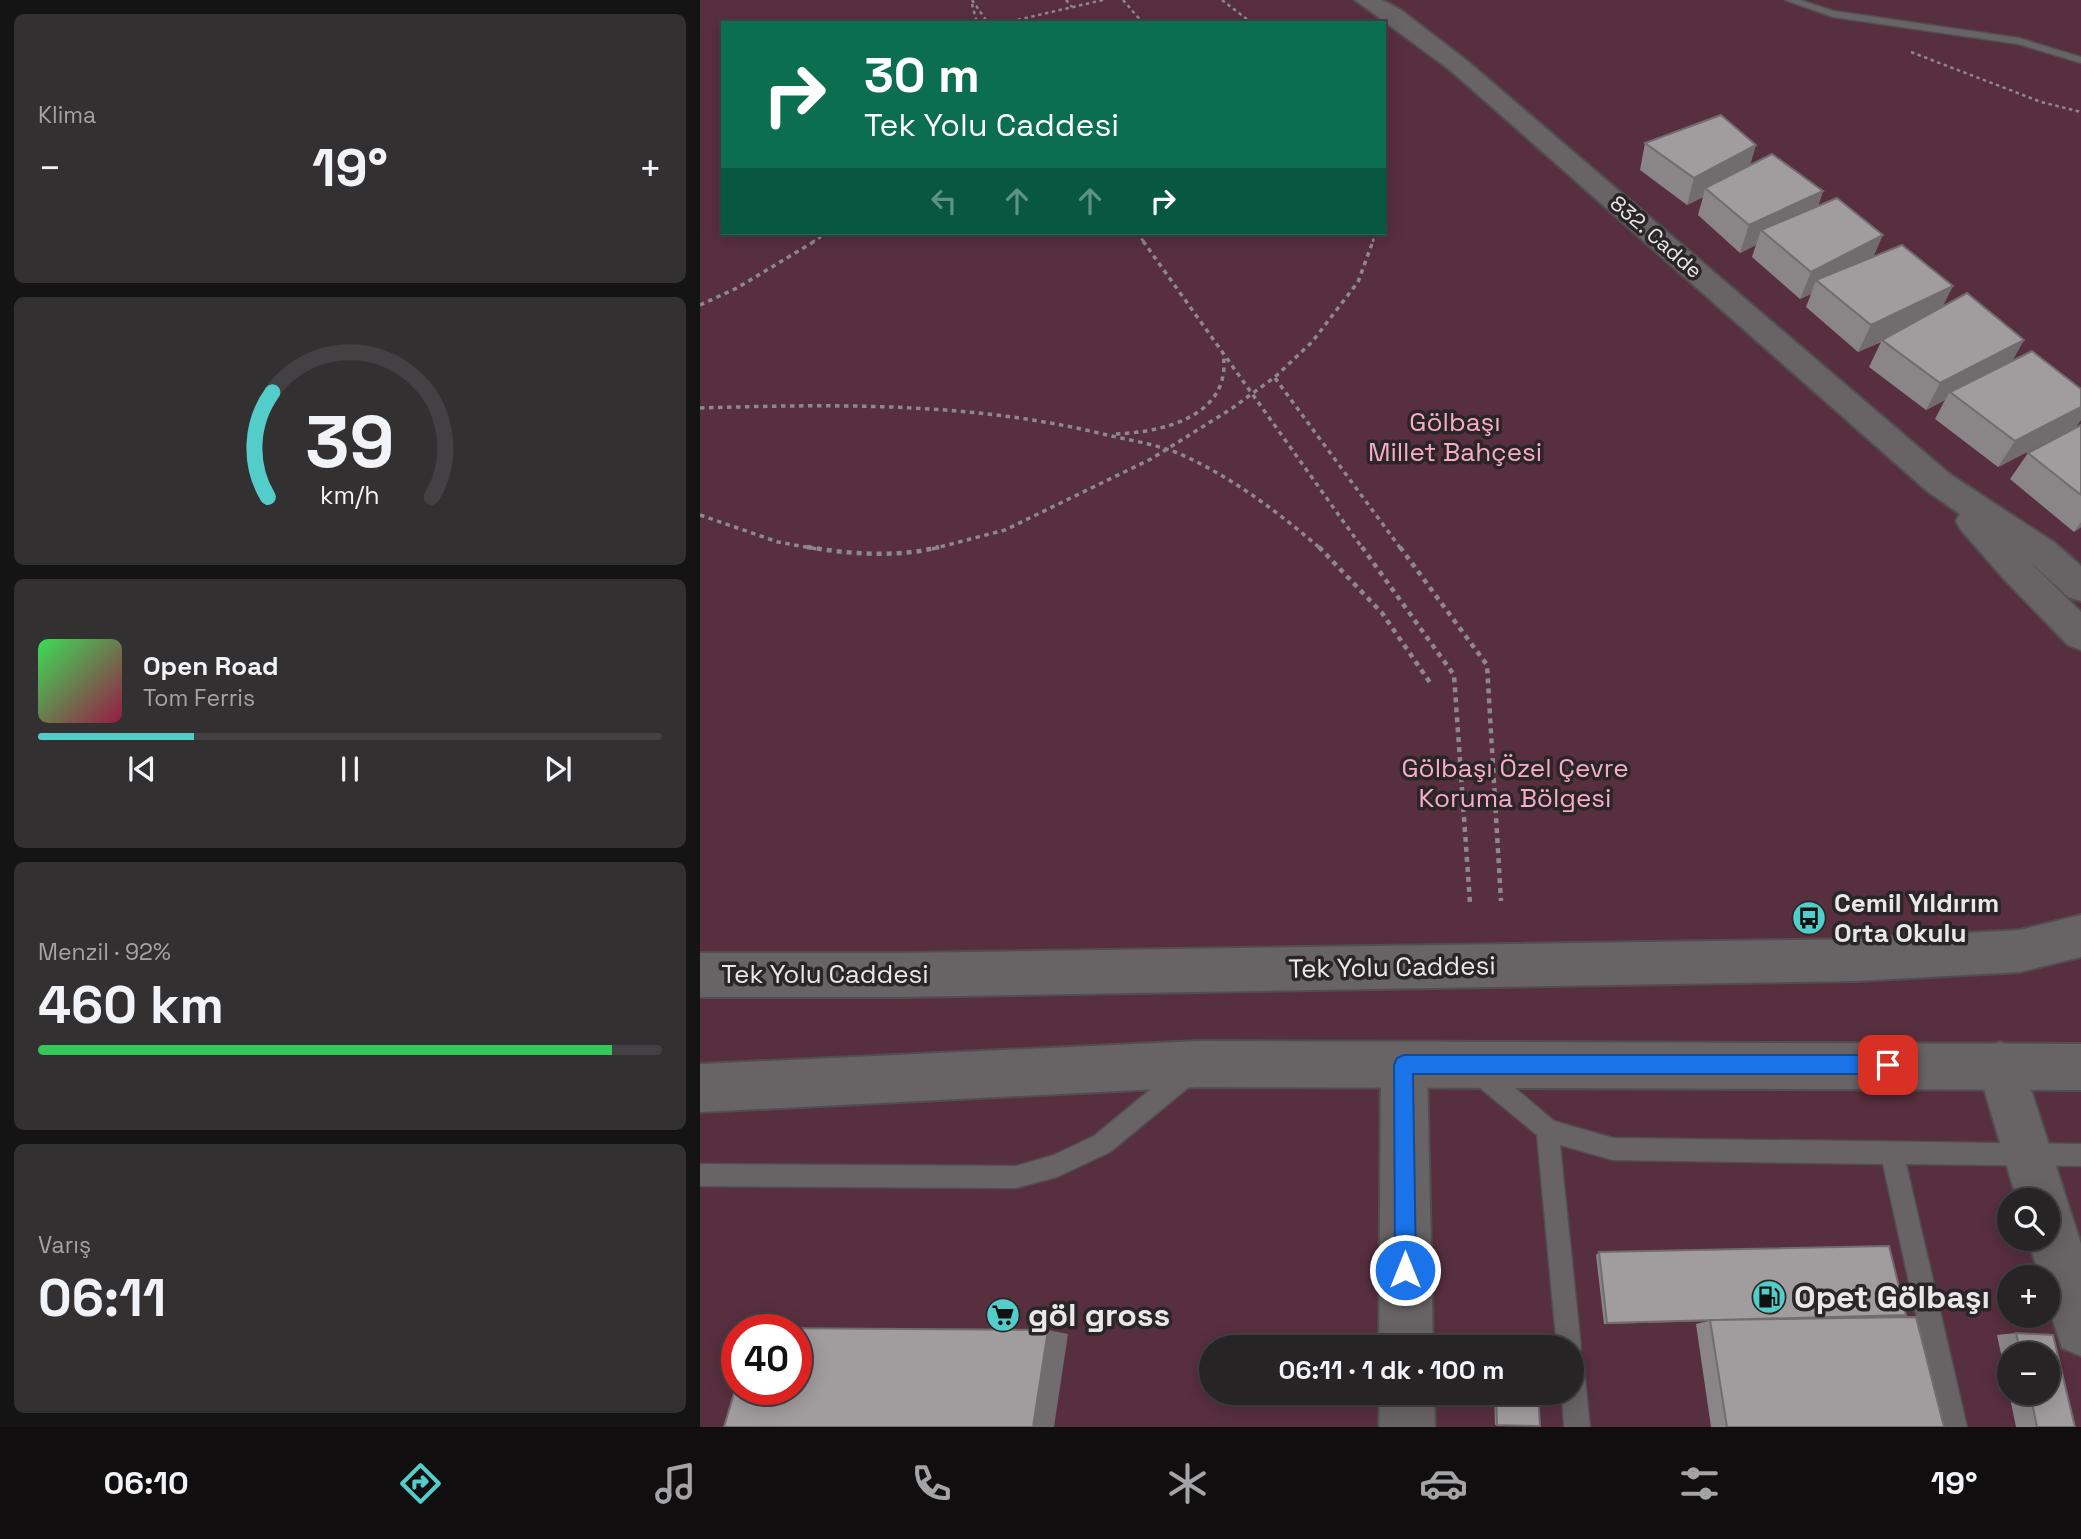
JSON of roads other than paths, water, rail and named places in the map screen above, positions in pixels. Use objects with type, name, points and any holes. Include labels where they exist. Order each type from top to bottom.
[{"type":"main road","name":"832. Cadde","points":[[1366,0],[1393,15],[1458,65],[1939,483],[2043,552],[2081,587]]},
{"type":"main road","name":"832. Cadde","points":[[1939,483],[2015,569],[2081,635]]},
{"type":"main road","name":"Tek Yolu Caddesi","points":[[700,975],[956,974],[1856,960],[2020,951],[2081,936]]},
{"type":"main road","points":[[700,1088],[1198,1065],[2081,1067]]},
{"type":"main road","points":[[1404,1065],[1406,1335]]},
{"type":"main road","points":[[2000,1065],[2038,1188]]},
{"type":"main road","points":[[2058,1251],[2081,1329]]},
{"type":"main road","points":[[1407,1405],[1407,1427]]},
{"type":"lane","points":[[1790,0],[1833,14],[2019,41],[2081,60]]},
{"type":"lane","points":[[700,1175],[1016,1177],[1057,1166],[1102,1143],[1198,1065]]},
{"type":"lane","points":[[1469,1065],[1548,1130],[1612,1149],[2081,1155]]},
{"type":"lane","points":[[1548,1130],[1568,1335]]},
{"type":"lane","points":[[1892,1152],[1954,1427]]},
{"type":"lane","points":[[1575,1405],[1577,1427]]},
{"type":"place","name":"Cemil Yıldırım Orta Okulu","points":[[1809,918]]},
{"type":"place","name":"Opet Gölbaşı","points":[[1769,1297]]},
{"type":"place","name":"göl gross","points":[[1003,1315]]},
{"type":"park label","name":"Gölbaşı Millet Bahçesi","points":[[1455,436]]},
{"type":"park label","name":"Gölbaşı Özel Çevre Koruma Bölgesi","points":[[1515,783]]}]
